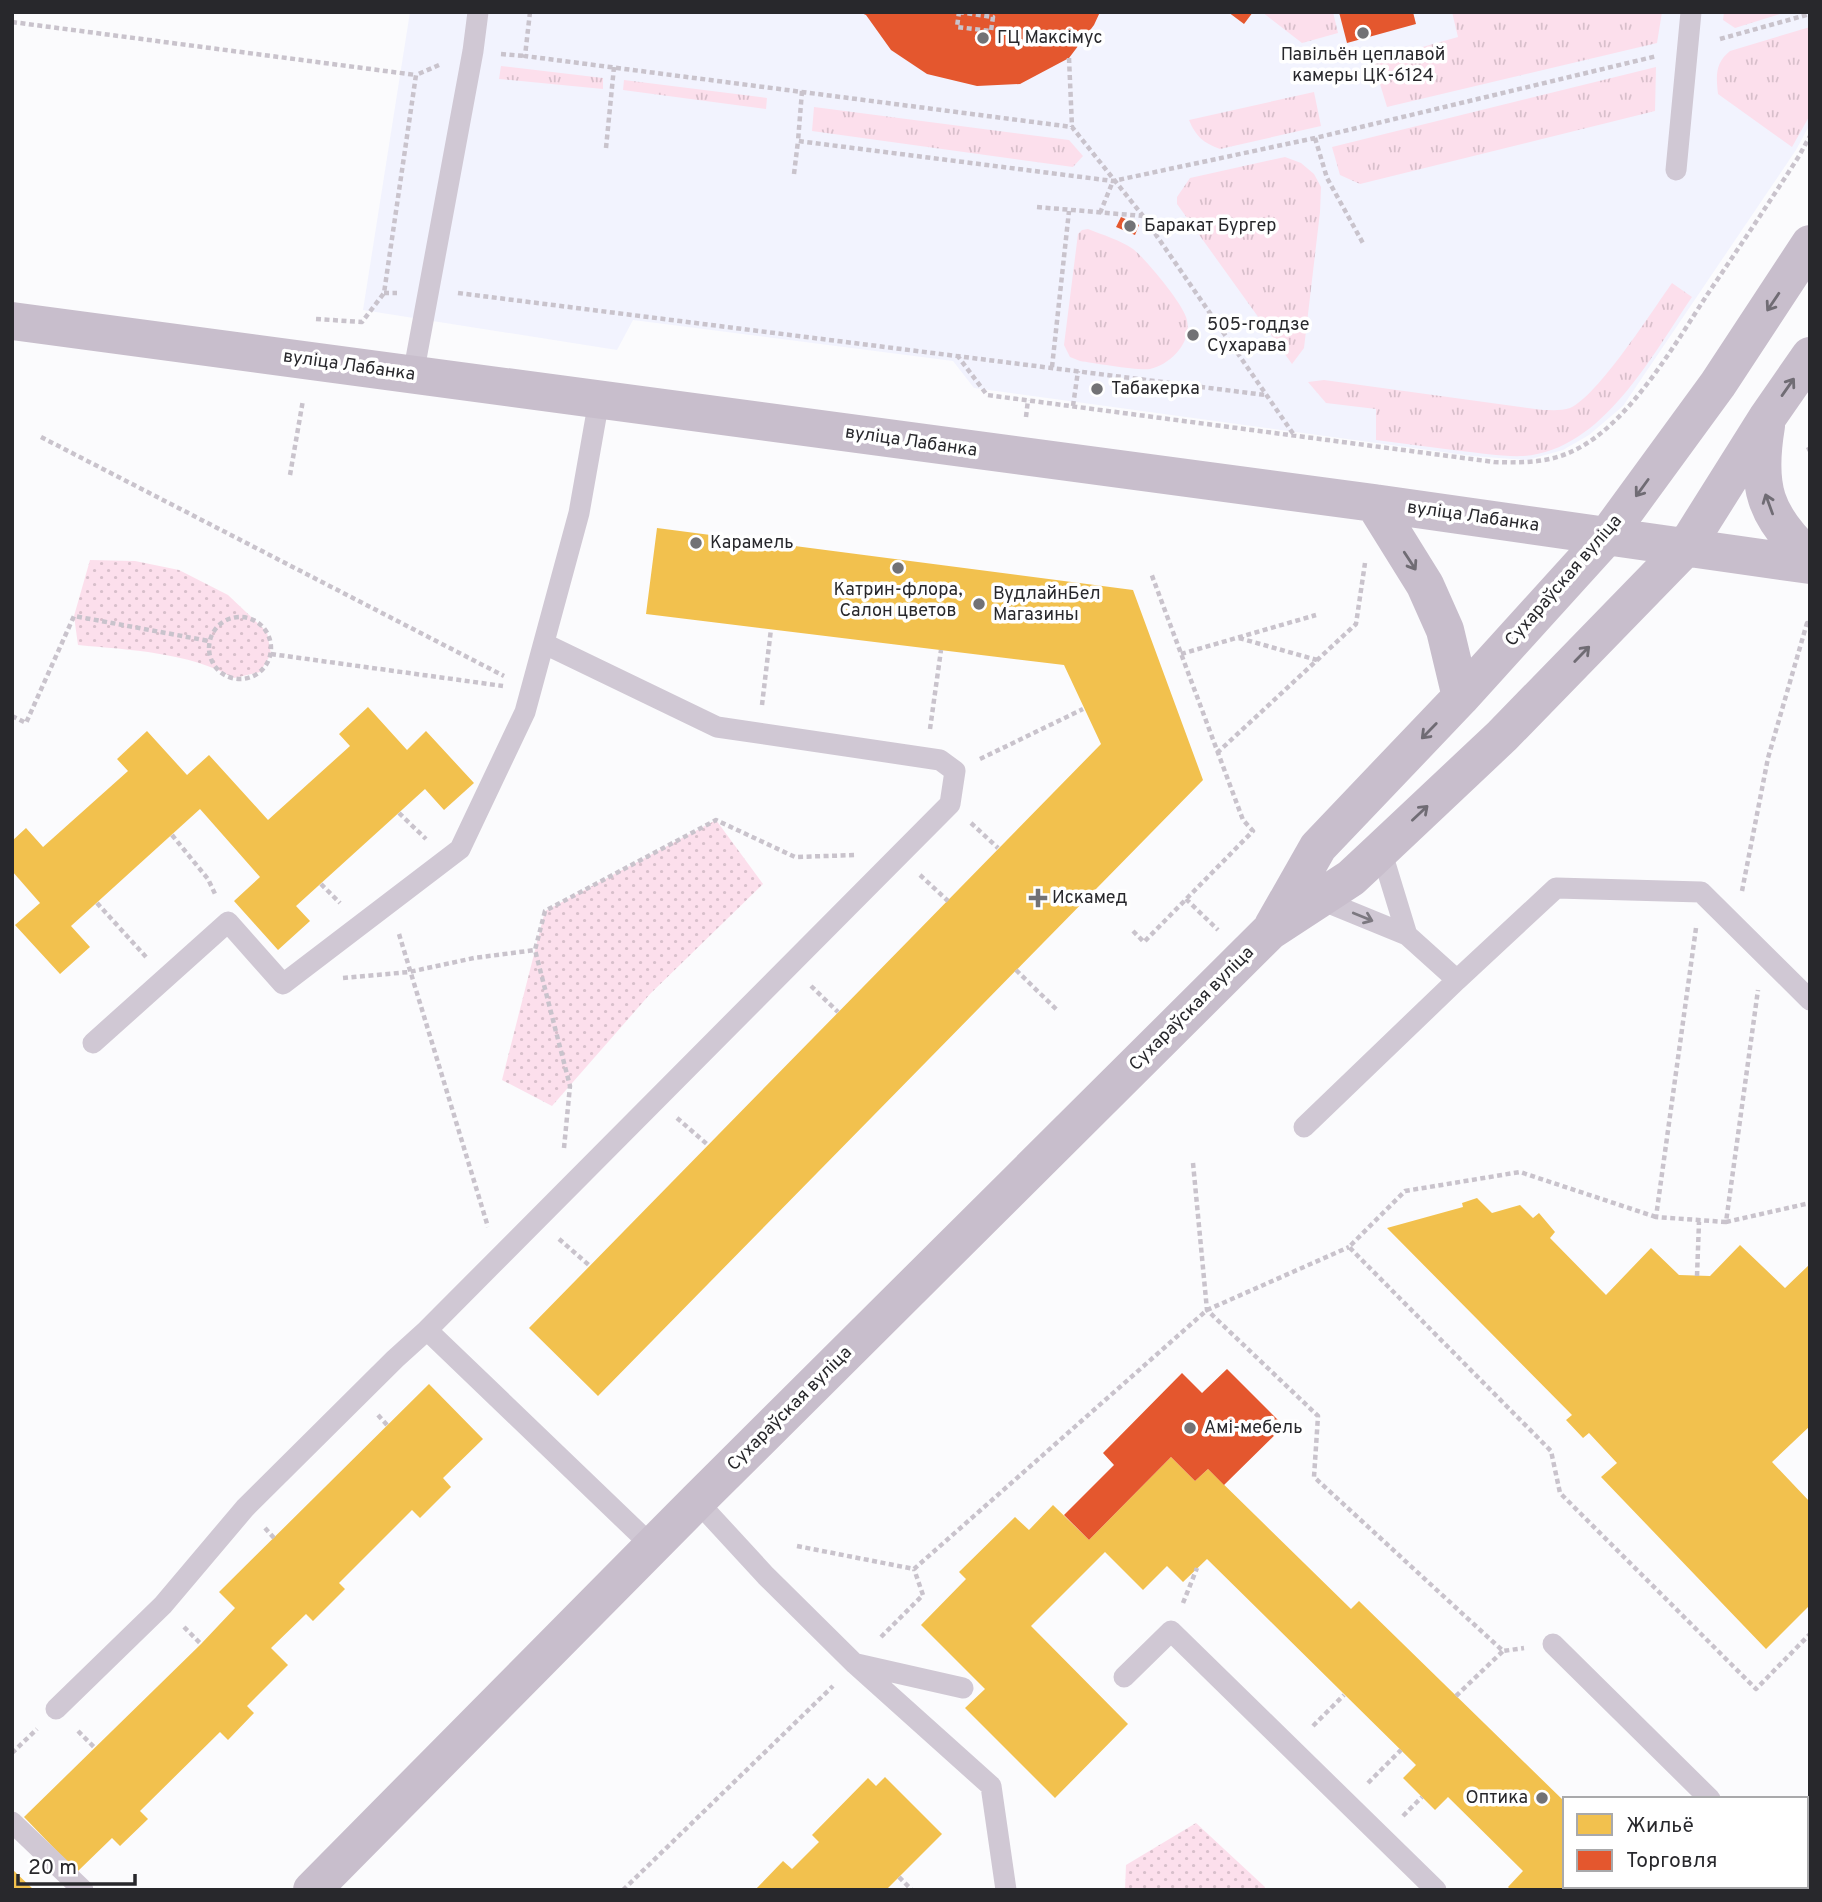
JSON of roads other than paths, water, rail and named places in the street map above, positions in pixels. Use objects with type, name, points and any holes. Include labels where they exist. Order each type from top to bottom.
[{"type":"main road","name":"Сухараўская вуліца","points":[[1270,931],[1318,847],[1461,697],[1607,536],[1718,384],[1810,244]]},
{"type":"main road","name":"вуліца Лабанка","points":[[12,321],[1374,503],[1810,565]]},
{"type":"main road","name":"Сухараўская вуліца","points":[[312,1890],[652,1546],[1270,931],[1351,878],[1502,736],[1686,547],[1767,418],[1810,356]]},
{"type":"main road","points":[[1767,418],[1760,459],[1762,483],[1772,513],[1789,539],[1810,558]]},
{"type":"main road","points":[[1374,503],[1425,584],[1445,630],[1461,697]]},
{"type":"lane","points":[[413,374],[478,12]]},
{"type":"lane","points":[[1676,170],[1691,12]]},
{"type":"lane","points":[[93,1043],[228,922],[283,984],[460,849],[525,712],[579,513],[599,400]]},
{"type":"lane","points":[[56,1709],[163,1605],[245,1508],[427,1330],[950,804],[955,771],[940,760],[717,727],[545,643]]},
{"type":"lane","points":[[1381,850],[1407,935]]},
{"type":"lane","points":[[1304,1127],[1556,888],[1701,892],[1810,1000]]},
{"type":"lane","points":[[1319,899],[1407,935],[1457,980]]},
{"type":"lane","points":[[427,1330],[652,1546]]},
{"type":"lane","points":[[697,1501],[766,1576],[855,1664],[991,1786],[999,1885]]},
{"type":"lane","points":[[1124,1677],[1171,1631],[1436,1890]]},
{"type":"lane","points":[[1553,1644],[1708,1797]]},
{"type":"lane","points":[[855,1664],[963,1688]]},
{"type":"lane","points":[[12,1822],[83,1890]]},
{"type":"place","name":"Павільён цеплавой камеры ЦК-6124","points":[[1363,33]]},
{"type":"place","name":"ГЦ Максімус","points":[[983,38]]},
{"type":"place","name":"Баракат Бургер","points":[[1130,226]]},
{"type":"place","name":"505-годдзе Сухарава","points":[[1193,335]]},
{"type":"place","name":"Табакерка","points":[[1097,389]]},
{"type":"place","name":"Карамель","points":[[696,543]]},
{"type":"place","name":"Катрин-флора, Салон цветов","points":[[898,568]]},
{"type":"place","name":"ВудлайнБел Магазины","points":[[979,604]]},
{"type":"place","name":"Искамед","points":[[1038,898]]},
{"type":"place","name":"Амі-мебель","points":[[1190,1428]]},
{"type":"place","name":"Оптика","points":[[1542,1798]]}]
